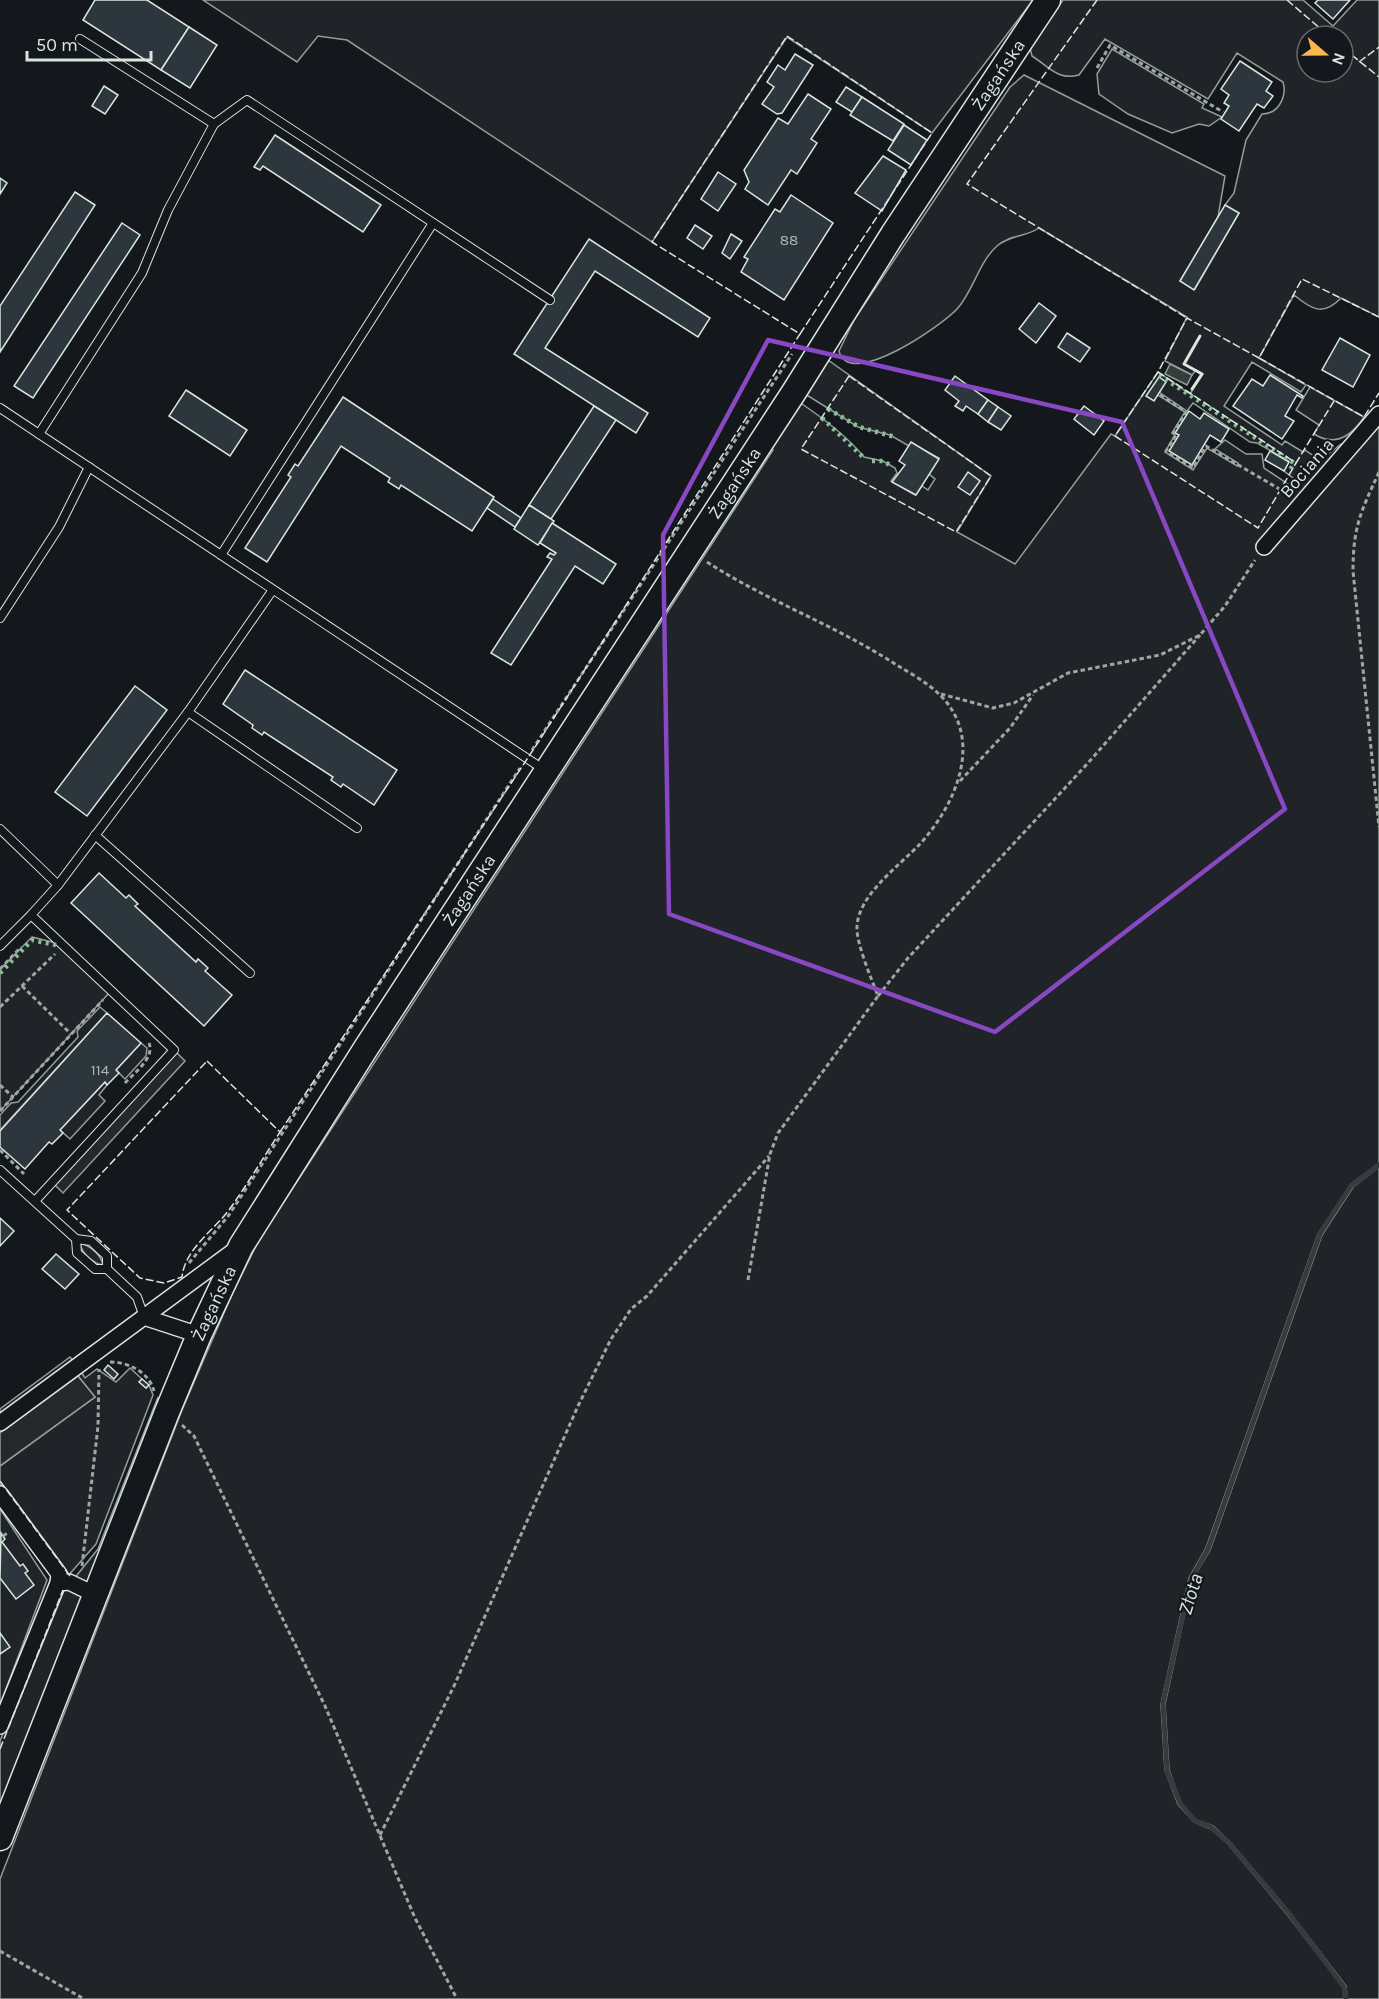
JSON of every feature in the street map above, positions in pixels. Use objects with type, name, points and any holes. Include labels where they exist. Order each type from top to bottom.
[{"type":"main road","name":"Żagańska","points":[[0,1838],[96,1595],[160,1406],[199,1335],[241,1246],[366,1048],[690,551],[893,234],[1048,0]]},
{"type":"street","name":"Bociania","points":[[1264,547],[1379,414]]},
{"type":"street","points":[[0,1423],[241,1246]]},
{"type":"street","points":[[144,1317],[199,1335]]},
{"type":"street","points":[[0,1494],[63,1582],[96,1595]]},
{"type":"street","points":[[0,1726],[63,1582]]},
{"type":"lane","points":[[80,39],[214,124]]},
{"type":"lane","points":[[39,434],[142,273],[168,210],[214,124],[247,100],[550,300]]},
{"type":"lane","points":[[221,555],[433,223]]},
{"type":"lane","points":[[0,408],[272,591],[547,771]]},
{"type":"lane","points":[[0,618],[59,527],[88,467]]},
{"type":"lane","points":[[0,946],[58,885],[188,712],[272,591]]},
{"type":"lane","points":[[188,712],[357,828]]},
{"type":"lane","points":[[0,829],[58,885]]},
{"type":"lane","points":[[95,835],[250,973]]},
{"type":"lane","points":[[31,915],[174,1050],[35,1202]]},
{"type":"lane","points":[[0,1170],[76,1239],[91,1241],[107,1256],[107,1269]]},
{"type":"lane","points":[[76,1239],[77,1253],[95,1269],[107,1269],[137,1297],[144,1317]]},
{"type":"path","points":[[1097,68],[1110,45],[1223,112]]},
{"type":"path","points":[[1160,394],[1186,412],[1166,451],[1193,468],[1206,446],[1281,490]]},
{"type":"path","points":[[1379,472],[1357,522],[1353,537],[1353,570],[1379,827]]},
{"type":"path","points":[[748,1280],[770,1154],[778,1133],[908,958],[1088,763],[1225,606],[1264,547]]},
{"type":"path","points":[[690,551],[782,605],[861,642],[940,694],[951,708],[963,740],[962,772],[957,785],[937,821],[921,843],[879,882],[863,909],[857,926],[860,948],[878,996]]},
{"type":"path","points":[[940,694],[993,708],[1014,703],[1034,693],[1048,682],[1068,673],[1160,655],[1200,634]]},
{"type":"path","points":[[957,785],[1010,728],[1034,693]]},
{"type":"path","points":[[0,969],[21,947]]},
{"type":"path","points":[[0,1007],[56,952]]},
{"type":"path","points":[[22,986],[72,1034]]},
{"type":"path","points":[[0,1111],[104,998],[98,992]]},
{"type":"path","points":[[119,1089],[150,1056],[152,1050],[147,1038]]},
{"type":"path","points":[[0,1085],[13,1097]]},
{"type":"path","points":[[0,1150],[25,1174]]},
{"type":"path","points":[[380,1835],[454,1686],[578,1406],[612,1339],[631,1310],[647,1296],[770,1154]]},
{"type":"path","points":[[106,1363],[112,1362],[134,1367],[152,1383],[160,1406],[194,1436],[325,1706],[415,1918],[457,1999]]},
{"type":"path","points":[[82,1566],[98,1426],[99,1364]]},
{"type":"path","points":[[63,1582],[87,1559]]},
{"type":"path","points":[[0,1951],[84,1999]]},
{"type":"highlighted area","points":[[768,340],[1122,422],[1285,809],[995,1032],[669,914],[663,535]]},
{"type":"shaded area","points":[[203,0],[1033,0],[932,133],[787,37],[652,242],[347,40],[318,36],[297,62]]},
{"type":"shaded area","points":[[1063,0],[1303,0],[1331,24],[1295,24],[1295,84],[1355,84],[1355,24],[1335,24],[1357,0],[1379,0],[1379,317],[1341,298],[1328,308],[1317,309],[1294,295],[1259,358],[1306,385],[1301,392],[1252,362],[1224,406],[1282,445],[1285,441],[1303,452],[1305,450],[1315,457],[1317,463],[1341,444],[1346,445],[1379,414],[1379,1163],[1351,1184],[1318,1234],[1206,1548],[1189,1578],[1161,1704],[1165,1770],[1178,1804],[1194,1822],[1211,1829],[1228,1844],[1286,1913],[1343,1987],[1344,1999],[0,1999],[0,1879],[182,1410],[233,1292],[259,1240],[773,450],[770,448],[799,402],[834,427],[864,457],[883,461],[895,468],[897,473],[891,481],[915,495],[922,486],[928,490],[935,479],[929,474],[939,458],[911,443],[909,446],[890,435],[858,427],[805,394],[828,360],[991,476],[957,532],[1015,564],[1111,434],[1115,436],[1158,372],[1190,394],[1203,374],[1196,370],[1192,375],[1165,361],[1187,317],[1039,228],[997,246],[991,252],[958,308],[917,339],[877,359],[860,363],[846,361],[839,351],[854,320],[1010,87],[1024,75],[1225,176],[1218,217],[1180,281],[1195,289],[1239,213],[1225,205],[1234,193],[1246,140],[1262,114],[1277,108],[1283,98],[1283,82],[1237,53],[1208,99],[1105,39],[1079,75],[1059,74],[1032,56],[1030,48]],"holes":[[[1159,377],[1166,382],[1159,392],[1187,411],[1193,403],[1250,442],[1257,443],[1289,461],[1284,471],[1297,481],[1288,484],[1264,468],[1262,454],[1246,454],[1225,440],[1215,449],[1238,463],[1237,466],[1207,448],[1193,470],[1165,452],[1175,435],[1172,433],[1185,412],[1158,395]]]},
{"type":"shaded area","points":[[1112,49],[1204,104],[1202,108],[1222,117],[1209,126],[1199,124],[1172,133],[1128,114],[1099,94],[1097,74]]},
{"type":"shaded area","points":[[1170,364],[1192,375],[1187,385],[1165,374]]},
{"type":"shaded area","points":[[1310,387],[1364,417],[1354,430],[1342,438],[1329,440],[1314,434],[1319,425],[1296,410]]},
{"type":"shaded area","points":[[32,937],[56,943],[109,993],[0,1111],[0,969]]},
{"type":"shaded area","points":[[100,1007],[107,1013],[0,1130],[0,1115],[11,1103],[18,1102],[78,1037],[77,1031]]},
{"type":"shaded area","points":[[141,1043],[147,1048],[146,1056],[125,1079],[116,1070]]},
{"type":"shaded area","points":[[176,1052],[185,1061],[63,1193],[54,1184]]},
{"type":"shaded area","points":[[105,1082],[107,1085],[99,1095],[105,1101],[70,1139],[60,1130]]},
{"type":"shaded area","points":[[1379,1167],[1379,1999],[1347,1999],[1346,1986],[1287,1909],[1231,1843],[1213,1826],[1196,1820],[1181,1803],[1169,1770],[1165,1704],[1192,1580],[1210,1550],[1322,1235],[1353,1187]]},
{"type":"shaded area","points":[[80,1243],[95,1251],[103,1265],[88,1257]]},
{"type":"shaded area","points":[[70,1357],[73,1361],[0,1414],[0,1409]]},
{"type":"shaded area","points":[[130,1368],[142,1379],[140,1382],[146,1388],[149,1385],[153,1395],[96,1544],[67,1577],[0,1484],[0,1466],[95,1397],[78,1376],[82,1373],[85,1378],[97,1369],[116,1382]]},
{"type":"shaded area","points":[[78,1376],[95,1397],[0,1466],[0,1433]]},
{"type":"shaded area","points":[[158,1397],[158,1405],[88,1585],[73,1580],[98,1549]]},
{"type":"shaded area","points":[[0,1509],[47,1580],[0,1705]]},
{"type":"shaded area","points":[[63,1590],[73,1590],[83,1596],[0,1818],[0,1741],[58,1596]]},
{"type":"building","points":[[95,0],[147,0],[189,27],[161,70],[83,20]]},
{"type":"building","points":[[1318,0],[1350,0],[1333,19],[1315,3]]},
{"type":"building","points":[[189,27],[217,45],[190,88],[161,70]]},
{"type":"building","points":[[795,54],[813,65],[782,113],[777,114],[762,104],[774,87],[767,82],[778,65],[785,70]]},
{"type":"building","points":[[1240,61],[1272,82],[1266,91],[1273,96],[1264,108],[1257,104],[1239,131],[1221,119],[1229,106],[1224,103],[1229,95],[1221,89]]},
{"type":"building","points":[[104,86],[118,95],[105,114],[92,106]]},
{"type":"building","points":[[846,87],[862,97],[852,112],[836,102]]},
{"type":"building","points":[[808,94],[831,109],[811,139],[817,143],[797,174],[791,170],[768,205],[745,189],[749,182],[744,170],[778,118],[788,124]]},
{"type":"building","points":[[862,97],[904,124],[893,141],[850,115]]},
{"type":"building","points":[[904,125],[927,140],[911,165],[888,150]]},
{"type":"building","points":[[275,135],[381,205],[363,232],[263,166],[260,170],[254,167]]},
{"type":"building","points":[[883,156],[906,170],[882,211],[855,193]]},
{"type":"building","points":[[718,172],[736,184],[718,211],[701,199]]},
{"type":"building","points":[[0,178],[7,183],[0,194]]},
{"type":"building","points":[[75,192],[95,205],[0,352],[0,306]]},
{"type":"building","points":[[791,195],[833,223],[784,300],[741,272],[748,259],[744,257],[775,209],[780,212]]},
{"type":"building","points":[[1225,205],[1239,213],[1194,290],[1180,281]]},
{"type":"building","points":[[122,223],[140,235],[33,398],[14,386]]},
{"type":"building","points":[[695,225],[712,236],[703,249],[687,238]]},
{"type":"building","points":[[731,234],[742,241],[730,259],[722,253]]},
{"type":"building","points":[[589,239],[710,318],[698,337],[595,271],[545,348],[648,413],[636,433],[514,354]]},
{"type":"building","points":[[1039,303],[1056,316],[1036,343],[1019,329]]},
{"type":"building","points":[[1067,333],[1090,348],[1080,362],[1058,347]]},
{"type":"building","points":[[1340,338],[1370,355],[1353,387],[1322,370]]},
{"type":"building","points":[[1270,375],[1303,396],[1302,398],[1297,395],[1285,416],[1294,421],[1282,439],[1233,406],[1252,379],[1263,386]]},
{"type":"building","points":[[955,376],[988,400],[978,414],[966,406],[963,411],[955,406],[959,401],[945,390]]},
{"type":"building","points":[[1159,377],[1166,382],[1154,401],[1146,396]]},
{"type":"building","points":[[186,390],[247,430],[230,456],[169,416]]},
{"type":"building","points":[[343,397],[494,497],[472,531],[401,485],[399,489],[388,482],[390,478],[341,446],[267,562],[245,548],[291,477],[288,475],[295,464],[298,466]]},
{"type":"building","points":[[988,400],[998,407],[988,422],[978,414]]},
{"type":"building","points":[[594,406],[616,420],[551,519],[529,505]]},
{"type":"building","points":[[1084,406],[1104,421],[1094,435],[1074,419]]},
{"type":"building","points":[[998,407],[1011,416],[1001,430],[988,422]]},
{"type":"building","points":[[1189,411],[1200,419],[1204,413],[1229,429],[1221,442],[1210,435],[1192,465],[1169,451],[1179,435],[1175,433]]},
{"type":"building","points":[[911,442],[939,459],[916,495],[892,482],[905,465],[899,461]]},
{"type":"building","points":[[1270,451],[1289,462],[1284,471],[1265,460]]},
{"type":"building","points":[[968,472],[980,481],[970,495],[958,487]]},
{"type":"building","points":[[493,499],[521,518],[515,527],[487,508]]},
{"type":"building","points":[[529,505],[554,521],[538,545],[514,529]]},
{"type":"building","points":[[552,523],[616,564],[603,584],[575,566],[511,665],[491,653],[552,559],[547,557],[550,553],[554,555],[556,553],[540,543]]},
{"type":"building","points":[[245,670],[397,770],[374,805],[343,784],[341,787],[331,780],[333,777],[264,732],[262,735],[252,728],[253,725],[223,704]]},
{"type":"building","points":[[135,686],[167,710],[87,816],[55,792]]},
{"type":"building","points":[[99,873],[126,898],[129,895],[138,904],[135,906],[196,962],[198,959],[208,968],[205,971],[232,995],[204,1026],[71,903]]},
{"type":"building","points":[[107,1013],[141,1043],[116,1070],[119,1073],[107,1085],[105,1082],[60,1130],[63,1133],[52,1144],[49,1142],[25,1169],[0,1147],[0,1131]]},
{"type":"building","points":[[0,1218],[14,1231],[0,1246]]},
{"type":"building","points":[[56,1254],[79,1274],[65,1289],[42,1269]]},
{"type":"building","points":[[108,1365],[118,1374],[114,1379],[104,1370]]},
{"type":"building","points":[[142,1379],[149,1385],[146,1388],[139,1382]]},
{"type":"building","points":[[1,1533],[5,1539],[2,1542],[20,1566],[23,1564],[28,1571],[25,1573],[34,1585],[16,1599],[0,1578]]},
{"type":"building","points":[[0,1633],[10,1647],[0,1654]]},
{"type":"waterway","name":"Złota","points":[[1346,1999],[1344,1987],[1287,1911],[1229,1843],[1211,1827],[1195,1821],[1180,1803],[1167,1771],[1163,1703],[1191,1579],[1208,1549],[1320,1234],[1351,1186],[1379,1165]]},
{"type":"hedge","points":[[1159,375],[1294,463],[1289,472]]},
{"type":"hedge","points":[[828,409],[859,427],[895,437]]},
{"type":"hedge","points":[[822,418],[863,457]]},
{"type":"hedge","points":[[872,461],[883,461],[890,465]]},
{"type":"hedge","points":[[0,973],[32,940],[56,945]]},
{"type":"fence","points":[[1097,0],[967,184],[1187,318]]},
{"type":"fence","points":[[1287,0],[1315,24]]},
{"type":"fence","points":[[787,36],[932,133],[800,334],[652,242],[787,36]]},
{"type":"fence","points":[[1359,62],[1379,47]]},
{"type":"fence","points":[[1355,58],[1379,77]]},
{"type":"fence","points":[[1379,317],[1302,279],[1259,358],[1364,417],[1379,393]]},
{"type":"fence","points":[[1259,358],[1187,318],[1158,372],[1296,463],[1334,401]]},
{"type":"fence","points":[[280,1132],[537,744],[800,334]]},
{"type":"fence","points":[[1158,372],[1115,436],[1258,528],[1296,463]]},
{"type":"fence","points":[[849,376],[991,476],[956,532],[801,449],[849,376]]},
{"type":"fence","points":[[207,1061],[280,1132],[229,1210],[194,1249],[184,1267],[182,1277],[164,1283],[140,1278],[67,1210],[207,1061]]},
{"type":"fence","points":[[0,1481],[70,1576]]},
{"type":"fence","points":[[0,1749],[63,1590]]},
{"type":"wall","points":[[1192,389],[1202,374],[1184,364],[1200,336]]}]
